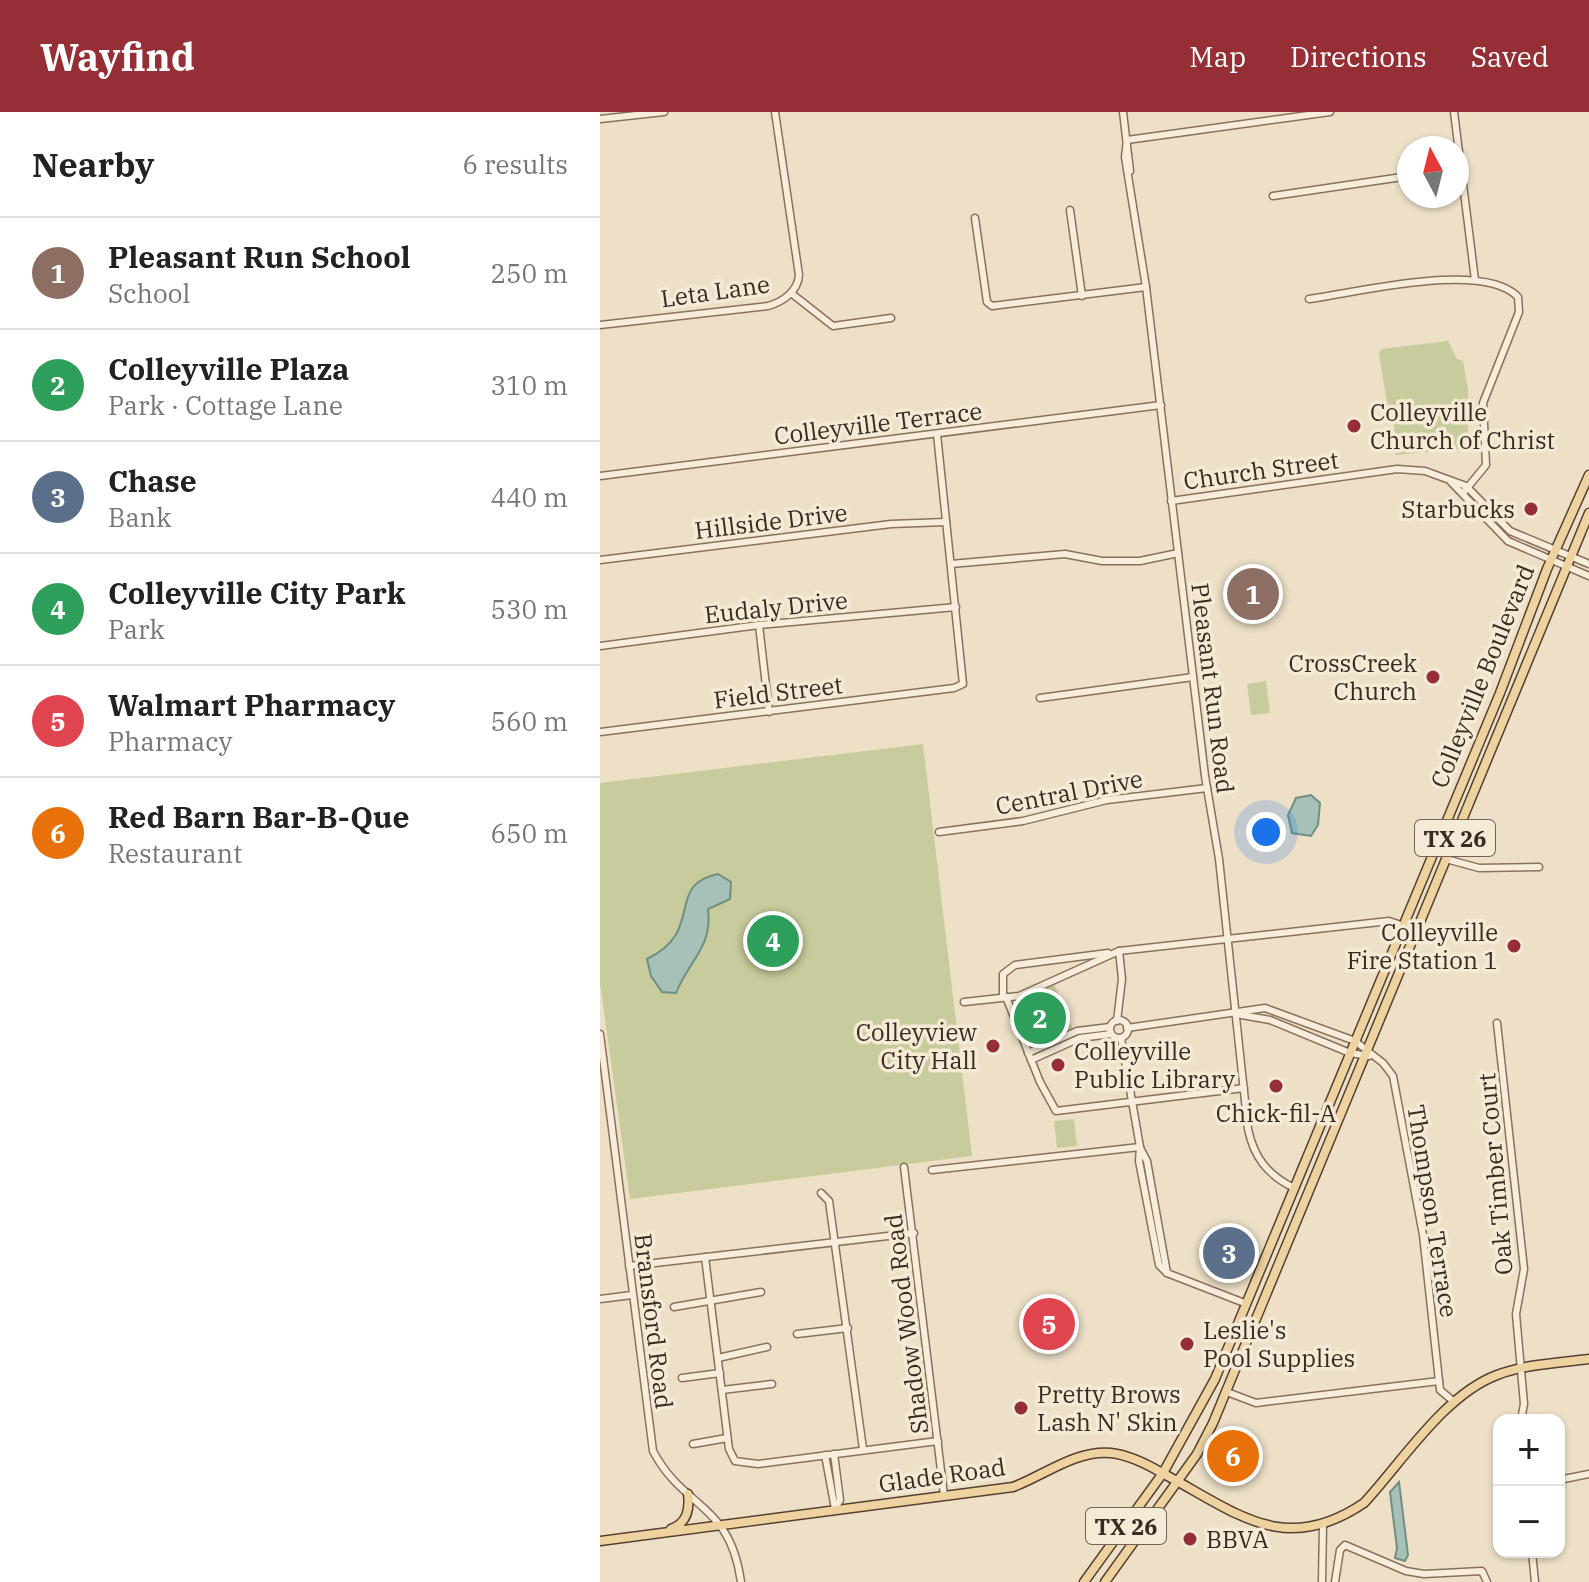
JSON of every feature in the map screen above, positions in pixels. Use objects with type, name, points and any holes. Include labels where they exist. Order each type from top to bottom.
[{"type":"main road","name":"Colleyville Boulevard","points":[[1084,1582],[1163,1473],[1215,1379],[1500,693],[1550,560],[1589,475]]},
{"type":"main road","name":"Colleyville Boulevard","points":[[1105,1582],[1197,1454],[1227,1392],[1589,513]]},
{"type":"main road","points":[[1433,850],[1446,859]]},
{"type":"main road","points":[[1404,926],[1416,933]]},
{"type":"main road","name":"Glade Road","points":[[600,1541],[1013,1487],[1075,1458],[1100,1453],[1119,1455],[1163,1473],[1225,1508],[1271,1528],[1311,1528],[1364,1503],[1453,1401],[1475,1386],[1520,1369],[1589,1359]]},
{"type":"main road","points":[[663,1532],[679,1526],[685,1517],[688,1494]]},
{"type":"street","points":[[600,119],[664,112]]},
{"type":"street","name":"Leta Lane","points":[[600,325],[768,306],[779,303],[791,293],[799,275],[775,112]]},
{"type":"street","name":"Pleasant Run Road","points":[[1123,112],[1228,940],[1248,1129],[1256,1156],[1269,1173],[1294,1188]]},
{"type":"street","points":[[1127,140],[1330,112]]},
{"type":"street","points":[[1454,112],[1456,136]]},
{"type":"street","points":[[1273,196],[1397,178]]},
{"type":"street","points":[[1465,208],[1475,280]]},
{"type":"street","points":[[1070,210],[1082,296]]},
{"type":"street","points":[[975,218],[989,305],[1146,287]]},
{"type":"street","points":[[1309,299],[1475,280],[1510,289],[1518,297],[1520,306],[1481,408],[1486,465],[1466,490]]},
{"type":"street","points":[[791,293],[833,326],[891,318]]},
{"type":"street","name":"Colleyville Terrace","points":[[600,476],[1161,405]]},
{"type":"street","points":[[937,434],[956,607]]},
{"type":"street","name":"Church Street","points":[[1171,501],[1397,469],[1425,471],[1449,479],[1466,490],[1505,527],[1589,564]]},
{"type":"street","name":"Church Street","points":[[1466,490],[1499,534],[1566,568],[1589,576]]},
{"type":"street","name":"Hillside Drive","points":[[600,560],[891,524],[946,522]]},
{"type":"street","points":[[1499,534],[1505,527]]},
{"type":"street","points":[[951,564],[1065,554],[1102,561],[1140,561],[1178,553]]},
{"type":"street","name":"Eudaly Drive","points":[[600,646],[759,625],[956,607]]},
{"type":"street","name":"Field Street","points":[[600,732],[961,686],[964,674],[956,607]]},
{"type":"street","points":[[759,625],[769,712]]},
{"type":"street","points":[[1040,698],[1193,677]]},
{"type":"street","name":"Central Drive","points":[[939,832],[1023,821],[1107,800],[1207,788]]},
{"type":"street","points":[[1446,859],[1479,868],[1539,867]]},
{"type":"street","points":[[1244,1088],[1056,1111],[1040,1082],[1004,997],[1003,974],[1015,965],[1119,951],[1389,921],[1404,926]]},
{"type":"street","points":[[964,1002],[1019,996],[1119,951]]},
{"type":"street","points":[[1030,1056],[1080,1038],[1111,1031],[1117,1021],[1122,979],[1119,951]]},
{"type":"street","name":"Thompson Terrace","points":[[1127,1028],[1265,1008],[1355,1041],[1393,1076],[1423,1235],[1439,1381]]},
{"type":"street","points":[[1236,1014],[1270,1020],[1350,1053],[1368,1055]]},
{"type":"street","points":[[1117,1021],[1127,1028],[1121,1038],[1140,1147],[1139,1161],[1159,1265],[1167,1273],[1247,1304]]},
{"type":"street","name":"Oak Timber Court","points":[[1497,1023],[1524,1269],[1516,1314],[1524,1404],[1522,1414]]},
{"type":"street","points":[[1111,1031],[1121,1038]]},
{"type":"street","name":"Bransford Road","points":[[600,1034],[653,1451],[665,1472],[722,1524],[733,1546],[741,1582]]},
{"type":"street","points":[[932,1170],[1140,1147]]},
{"type":"street","name":"Shadow Wood Road","points":[[904,1167],[944,1495]]},
{"type":"street","points":[[821,1193],[829,1201],[863,1449]]},
{"type":"street","points":[[629,1266],[914,1233]]},
{"type":"street","points":[[705,1257],[727,1438],[733,1459],[741,1464],[938,1441]]},
{"type":"street","points":[[674,1307],[761,1292]]},
{"type":"street","points":[[600,1299],[632,1295]]},
{"type":"street","points":[[797,1334],[848,1328]]},
{"type":"street","points":[[718,1358],[767,1347]]},
{"type":"street","points":[[682,1378],[720,1373]]},
{"type":"street","points":[[1227,1392],[1256,1403],[1439,1381],[1440,1390],[1453,1401]]},
{"type":"street","points":[[722,1390],[772,1384]]},
{"type":"street","points":[[693,1444],[727,1438]]},
{"type":"street","points":[[834,1454],[840,1500],[835,1509]]},
{"type":"street","points":[[825,1455],[835,1509]]},
{"type":"street","points":[[1565,1479],[1589,1474]]},
{"type":"street","points":[[1322,1582],[1323,1524]]},
{"type":"street","points":[[1335,1582],[1340,1550],[1345,1545],[1406,1571],[1449,1574],[1482,1571],[1487,1582]]},
{"type":"street","points":[[1533,1558],[1535,1582]]},
{"type":"green space","points":[[1448,341],[1457,359],[1463,361],[1468,389],[1468,448],[1396,455],[1394,424],[1390,423],[1379,353],[1382,349]]},
{"type":"green space","points":[[1266,681],[1270,713],[1251,715],[1247,684]]},
{"type":"green space","points":[[923,744],[972,1156],[630,1199],[600,983],[600,783]]},
{"type":"green space","points":[[1054,984],[1073,1029],[1026,1050],[1008,1006]]},
{"type":"green space","points":[[1074,1119],[1077,1146],[1057,1148],[1054,1121]]},
{"type":"water","points":[[1311,795],[1320,803],[1318,825],[1311,836],[1292,833],[1288,815],[1296,798]]},
{"type":"water","points":[[718,874],[731,882],[730,899],[708,909],[709,922],[704,944],[676,993],[662,992],[651,976],[647,959],[665,948],[675,935],[692,888]]},
{"type":"water","points":[[1399,1482],[1408,1555],[1405,1561],[1395,1558],[1397,1548],[1390,1492]]},
{"type":"place","name":"Colleyville Church of Christ","points":[[1354,426]]},
{"type":"place","name":"Starbucks","points":[[1531,509]]},
{"type":"place","name":"Pleasant Run School","points":[[1253,594]]},
{"type":"place","name":"CrossCreek Church","points":[[1433,677]]},
{"type":"place","name":"Colleyville City Park","points":[[773,941]]},
{"type":"place","name":"Colleyville Fire Station 1","points":[[1514,946]]},
{"type":"place","name":"Colleyville Plaza","points":[[1040,1018]]},
{"type":"place","name":"Colleyview City Hall","points":[[993,1046]]},
{"type":"place","name":"Colleyville Public Library","points":[[1058,1065]]},
{"type":"place","name":"Chick-fil-A","points":[[1276,1086]]},
{"type":"place","name":"Chase","points":[[1229,1253]]},
{"type":"place","name":"Walmart Pharmacy","points":[[1049,1324]]},
{"type":"place","name":"Leslie's Pool Supplies","points":[[1187,1344]]},
{"type":"place","name":"Pretty Brows Lash N' Skin","points":[[1021,1408]]},
{"type":"place","name":"Red Barn Bar-B-Que","points":[[1233,1456]]},
{"type":"place","name":"BBVA","points":[[1190,1539]]}]
